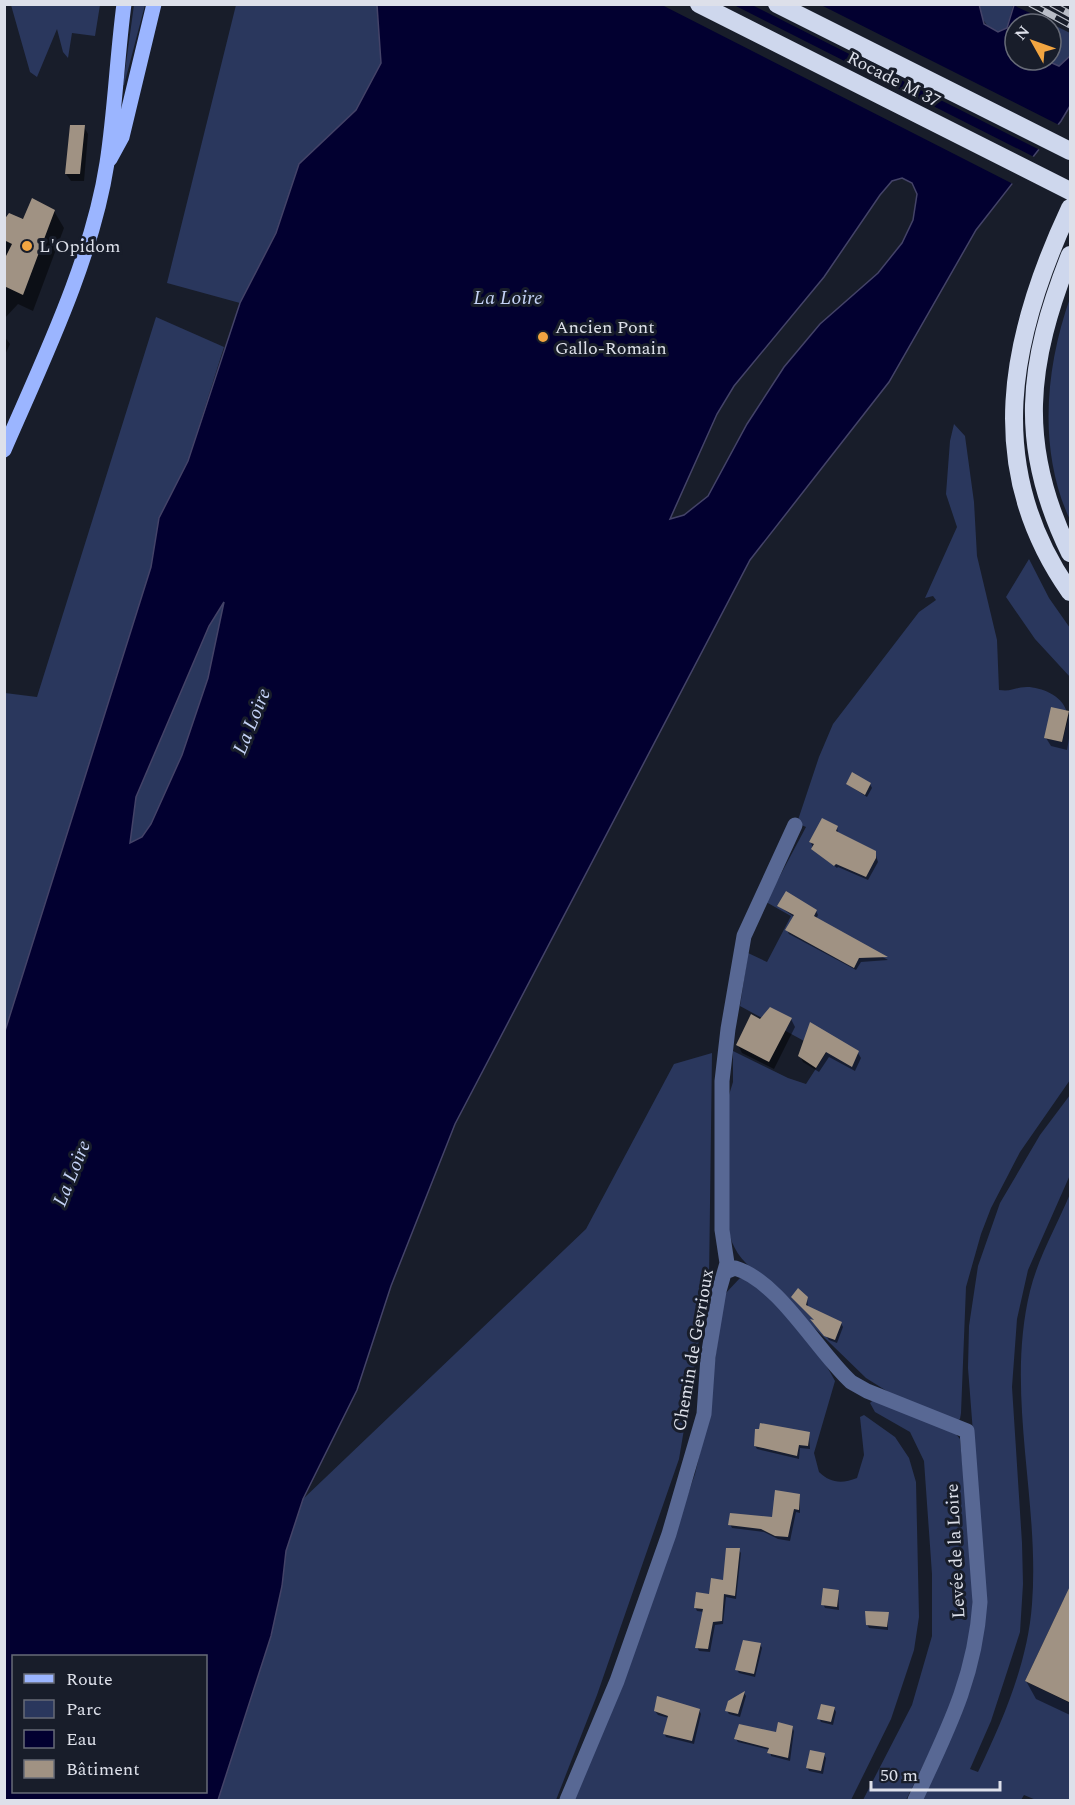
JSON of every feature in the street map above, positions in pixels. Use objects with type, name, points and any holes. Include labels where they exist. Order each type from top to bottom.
[{"type":"highway","name":"Rocade M 37","points":[[699,4],[1071,190]]},
{"type":"highway","name":"Rocade M 37","points":[[777,4],[1071,151]]},
{"type":"highway","points":[[1071,208],[1032,302],[1023,333],[1014,396],[1017,461],[1024,493],[1048,554],[1071,592]]},
{"type":"highway","points":[[1071,255],[1042,336],[1035,382],[1033,424],[1039,465],[1049,507],[1071,554]]},
{"type":"main road","points":[[4,450],[74,280],[107,164],[124,4]]},
{"type":"main road","points":[[107,164],[122,137],[154,4]]},
{"type":"street","name":"Chemin de Gevrioux","points":[[567,1800],[617,1681],[693,1457],[704,1414],[708,1357],[727,1258],[722,1230],[722,1104],[728,1029],[744,936],[795,825]]},
{"type":"street","name":"Levée de la Loire","points":[[725,1272],[735,1268],[743,1270],[777,1297],[851,1382],[867,1391],[967,1431],[980,1602],[978,1631],[965,1688],[915,1800]]},
{"type":"green space","points":[[11,5],[100,5],[95,36],[72,33],[68,58],[63,52],[57,29],[37,77],[30,72]]},
{"type":"green space","points":[[134,5],[145,5],[123,85]]},
{"type":"green space","points":[[236,5],[377,5],[381,63],[356,110],[299,164],[276,233],[240,303],[167,283]]},
{"type":"green space","points":[[979,5],[1013,5],[1011,12],[1003,12],[1003,30],[998,32],[990,28],[982,18]]},
{"type":"green space","points":[[1063,30],[1070,33],[1070,56],[1063,62]]},
{"type":"green space","points":[[1070,298],[1070,520],[1053,466],[1049,438],[1049,410],[1055,353]]},
{"type":"green space","points":[[156,317],[224,347],[188,461],[159,518],[151,567],[5,1031],[5,693],[37,697]]},
{"type":"green space","points":[[954,424],[965,436],[974,502],[977,556],[997,640],[999,690],[1033,687],[1050,693],[1060,700],[1066,710],[1045,738],[1062,742],[1070,712],[1070,1080],[1020,1152],[991,1208],[981,1234],[966,1287],[961,1413],[957,1421],[901,1400],[866,1378],[743,1260],[735,1249],[728,1228],[729,1095],[733,1082],[733,1051],[788,1078],[806,1084],[826,1053],[740,1006],[748,953],[767,962],[791,916],[766,902],[806,827],[797,823],[819,757],[833,724],[919,612],[936,600],[933,596],[925,598],[957,527],[946,494],[950,441]]},
{"type":"green space","points":[[1029,559],[1049,598],[1070,628],[1070,677],[1035,639],[1006,597]]},
{"type":"green space","points":[[225,600],[208,678],[182,755],[151,824],[142,837],[129,843],[136,797],[209,626]]},
{"type":"green space","points":[[712,1053],[709,1280],[679,1459],[597,1695],[556,1800],[218,1800],[271,1636],[282,1586],[286,1551],[303,1499],[586,1229],[674,1064]]},
{"type":"green space","points":[[1070,1095],[1070,1175],[1028,1270],[1017,1319],[1012,1387],[1022,1543],[1023,1584],[1020,1632],[991,1721],[970,1769],[978,1772],[996,1732],[1020,1669],[1030,1626],[1033,1565],[1022,1408],[1023,1330],[1033,1279],[1070,1194],[1070,1601],[1064,1599],[1025,1681],[1070,1703],[1070,1800],[1036,1800],[1024,1795],[1021,1800],[921,1800],[942,1755],[985,1588],[968,1368],[969,1326],[978,1266],[1000,1203],[1040,1135]]},
{"type":"green space","points":[[740,1278],[753,1284],[781,1307],[807,1338],[835,1381],[814,1453],[819,1472],[836,1481],[857,1478],[864,1455],[860,1417],[864,1415],[895,1437],[909,1458],[916,1482],[919,1617],[914,1650],[891,1719],[851,1800],[574,1800],[639,1634],[695,1474],[705,1432],[724,1295]]},
{"type":"green space","points":[[873,1400],[956,1434],[960,1439],[970,1537],[973,1588],[966,1657],[953,1699],[906,1800],[863,1800],[912,1705],[932,1636],[932,1574],[924,1461],[910,1432],[875,1412],[870,1403]]},
{"type":"water","name":"La Loire","points":[[979,4],[984,24],[998,32],[1003,30],[1003,72],[1063,72],[1063,62],[1070,56],[1070,106],[1061,121],[976,230],[889,382],[750,560],[455,1124],[391,1286],[357,1390],[303,1499],[286,1551],[282,1586],[271,1636],[218,1800],[5,1800],[5,1031],[151,567],[159,518],[188,461],[240,303],[276,233],[299,164],[356,110],[381,63],[377,5]],"holes":[[[902,178],[912,183],[917,194],[913,220],[902,243],[878,273],[820,324],[784,367],[747,424],[708,496],[684,515],[670,519],[717,414],[734,386],[824,277],[892,181]],[[224,602],[208,678],[182,755],[151,824],[142,837],[130,843],[136,797],[209,626]]]},
{"type":"water","name":"La Loire","points":[[1014,5],[1046,5],[1043,12],[1012,12]]},
{"type":"pier","points":[[662,5],[734,5],[1036,158],[1015,185]]},
{"type":"pier","points":[[752,5],[821,5],[1061,126],[1042,151]]},
{"type":"pier","points":[[1013,5],[1049,5],[1046,12],[1028,12]]},
{"type":"building","points":[[70,125],[85,125],[80,174],[65,174]]},
{"type":"building","name":"L'Opidom","points":[[32,198],[55,210],[23,295],[4,286],[4,260],[12,244],[4,240],[4,220],[9,213],[23,219]]},
{"type":"building","points":[[1051,707],[1069,711],[1062,742],[1044,738]]},
{"type":"building","points":[[852,772],[871,783],[865,795],[846,784]]},
{"type":"building","points":[[822,818],[838,826],[836,831],[876,851],[876,858],[866,877],[836,864],[834,866],[811,849],[814,844],[809,842]]},
{"type":"building","points":[[786,891],[817,910],[814,916],[888,957],[859,958],[854,968],[785,930],[794,915],[777,906]]},
{"type":"building","points":[[770,1007],[792,1018],[769,1062],[736,1045],[751,1014],[760,1019]]},
{"type":"building","points":[[810,1022],[859,1051],[852,1067],[826,1052],[816,1068],[798,1056]]},
{"type":"building","points":[[798,1288],[808,1297],[806,1305],[842,1322],[835,1340],[824,1336],[810,1319],[814,1320],[791,1297]]},
{"type":"building","points":[[760,1423],[810,1432],[808,1446],[799,1445],[797,1456],[754,1446],[755,1429],[759,1429]]},
{"type":"building","points":[[775,1490],[800,1494],[799,1510],[794,1509],[788,1537],[775,1536],[761,1529],[728,1525],[730,1513],[772,1517]]},
{"type":"building","points":[[726,1548],[740,1548],[735,1596],[724,1594],[722,1621],[713,1622],[708,1649],[695,1648],[703,1609],[694,1608],[696,1592],[709,1594],[711,1578],[723,1580]]},
{"type":"building","points":[[1071,1584],[1071,1703],[1025,1681]]},
{"type":"building","points":[[823,1588],[839,1590],[837,1607],[821,1605]]},
{"type":"building","points":[[865,1611],[889,1612],[887,1627],[866,1625]]},
{"type":"building","points":[[743,1640],[761,1643],[754,1674],[735,1670]]},
{"type":"building","points":[[745,1691],[738,1714],[725,1711],[728,1701]]},
{"type":"building","points":[[657,1696],[700,1709],[692,1741],[663,1734],[668,1716],[654,1711]]},
{"type":"building","points":[[821,1704],[835,1707],[831,1722],[817,1719]]},
{"type":"building","points":[[778,1722],[793,1726],[788,1758],[767,1753],[769,1748],[734,1739],[739,1724],[776,1732]]},
{"type":"building","points":[[810,1750],[825,1753],[821,1771],[806,1768]]},
{"type":"railway","points":[[1031,4],[1070,25]]},
{"type":"railway","points":[[1052,4],[1070,14]]},
{"type":"place","name":"L'Opidom","points":[[27,246]]},
{"type":"place","name":"Ancien Pont Gallo-Romain","points":[[543,337]]}]
